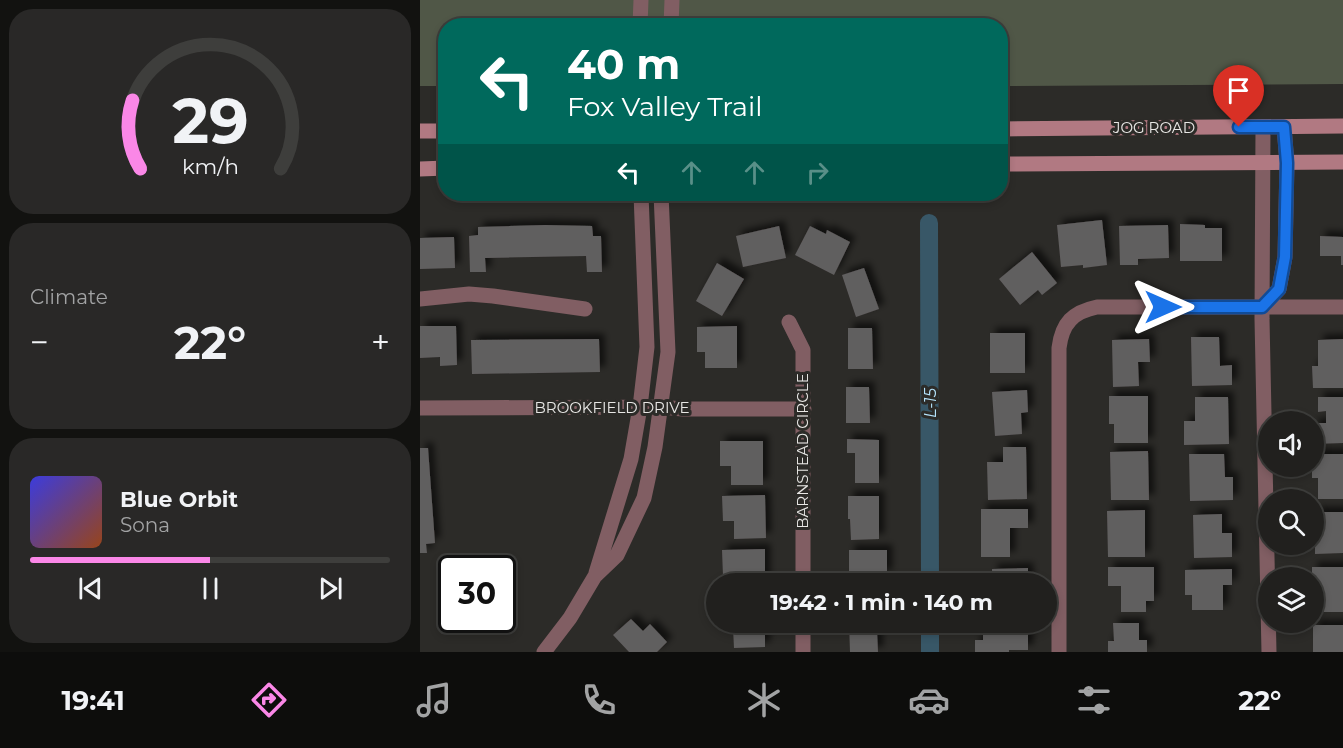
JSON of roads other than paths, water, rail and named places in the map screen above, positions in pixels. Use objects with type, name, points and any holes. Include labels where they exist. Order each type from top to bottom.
[{"type":"main road","name":"JOG ROAD","points":[[1008,129],[1343,126]]},
{"type":"main road","points":[[420,131],[438,131]]},
{"type":"main road","points":[[1008,164],[1343,162]]},
{"type":"main road","points":[[420,169],[438,168]]},
{"type":"street","points":[[640,18],[641,0]]},
{"type":"street","points":[[671,18],[672,0]]},
{"type":"street","points":[[1263,127],[1262,307],[1269,652]]},
{"type":"street","points":[[1262,307],[1279,289],[1285,257],[1287,163],[1284,127]]},
{"type":"street","points":[[544,652],[570,618],[595,576],[631,459],[647,347],[641,201]]},
{"type":"street","points":[[595,576],[617,555],[644,498],[655,447],[668,352],[661,201]]},
{"type":"street","points":[[420,299],[468,294],[585,309]]},
{"type":"street","points":[[1059,652],[1059,348],[1060,337],[1065,325],[1074,316],[1097,307],[1343,307]]},
{"type":"street","name":"BARNSTEAD CIRCLE","points":[[789,322],[803,350],[803,573]]},
{"type":"street","name":"BROOKFIELD DRIVE","points":[[420,408],[804,409]]},
{"type":"street","points":[[803,633],[803,652]]},
{"type":"waterway","name":"L-15","points":[[929,223],[930,573]]},
{"type":"waterway","name":"L-15","points":[[930,633],[930,652]]}]
